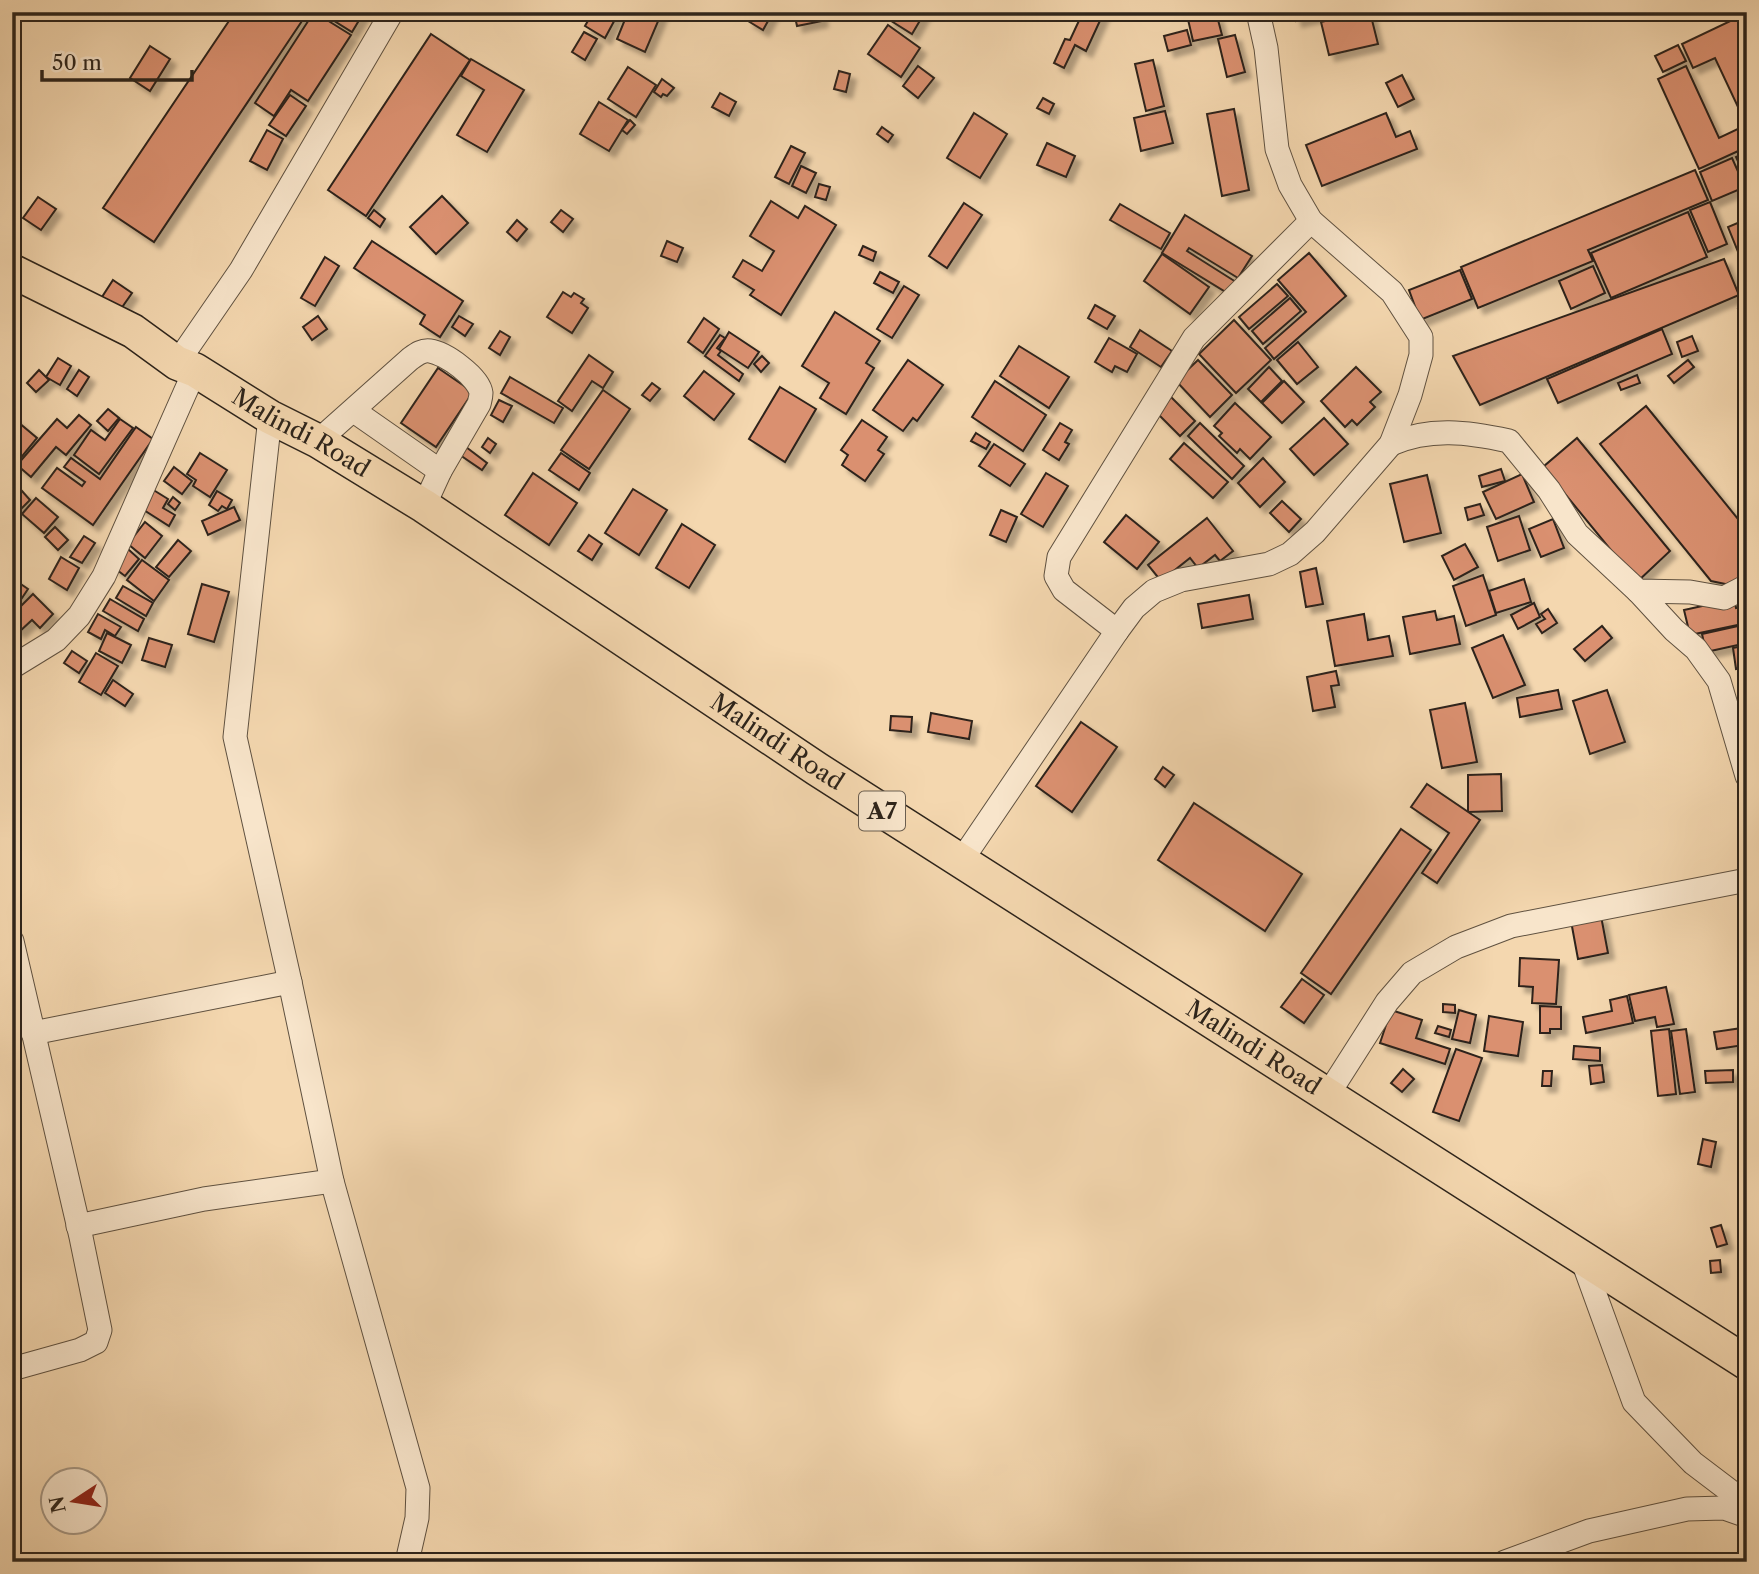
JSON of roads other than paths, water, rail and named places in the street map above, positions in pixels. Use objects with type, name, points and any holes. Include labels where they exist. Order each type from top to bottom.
[{"type":"highway","name":"Malindi Road","points":[[12,271],[133,331],[186,366],[424,506],[731,713],[1747,1363]]},
{"type":"street","points":[[12,667],[56,640],[79,616],[104,576],[186,366],[392,12]]},
{"type":"street","points":[[961,861],[1134,608],[1154,592],[1181,580],[1269,564],[1290,554],[1315,532],[1391,444],[1410,395],[1422,355],[1421,337],[1392,292],[1311,221],[1290,185],[1277,149],[1266,48],[1258,12]]},
{"type":"street","points":[[1116,631],[1064,590],[1056,576],[1059,557],[1194,338],[1311,221]]},
{"type":"street","points":[[318,442],[421,351],[433,351],[458,365],[475,379],[481,393],[479,404],[440,471],[424,506]]},
{"type":"street","points":[[354,411],[440,471]]},
{"type":"street","points":[[270,416],[235,737],[332,1181],[418,1489],[418,1518],[407,1562]]},
{"type":"street","points":[[1391,444],[1410,436],[1445,431],[1509,441],[1549,490],[1577,534],[1696,649],[1719,681],[1747,776]]},
{"type":"street","points":[[1638,591],[1690,592],[1724,598],[1747,586]]},
{"type":"street","points":[[1327,1096],[1387,1002],[1412,973],[1456,947],[1511,926],[1747,880]]},
{"type":"street","points":[[12,942],[100,1330],[96,1342],[80,1350],[12,1368]]},
{"type":"street","points":[[33,1033],[290,982]]},
{"type":"street","points":[[78,1226],[204,1199],[332,1181]]},
{"type":"street","points":[[1581,1256],[1634,1402],[1693,1463],[1747,1504]]},
{"type":"street","points":[[1505,1562],[1589,1531],[1687,1509],[1724,1508],[1747,1516]]}]
